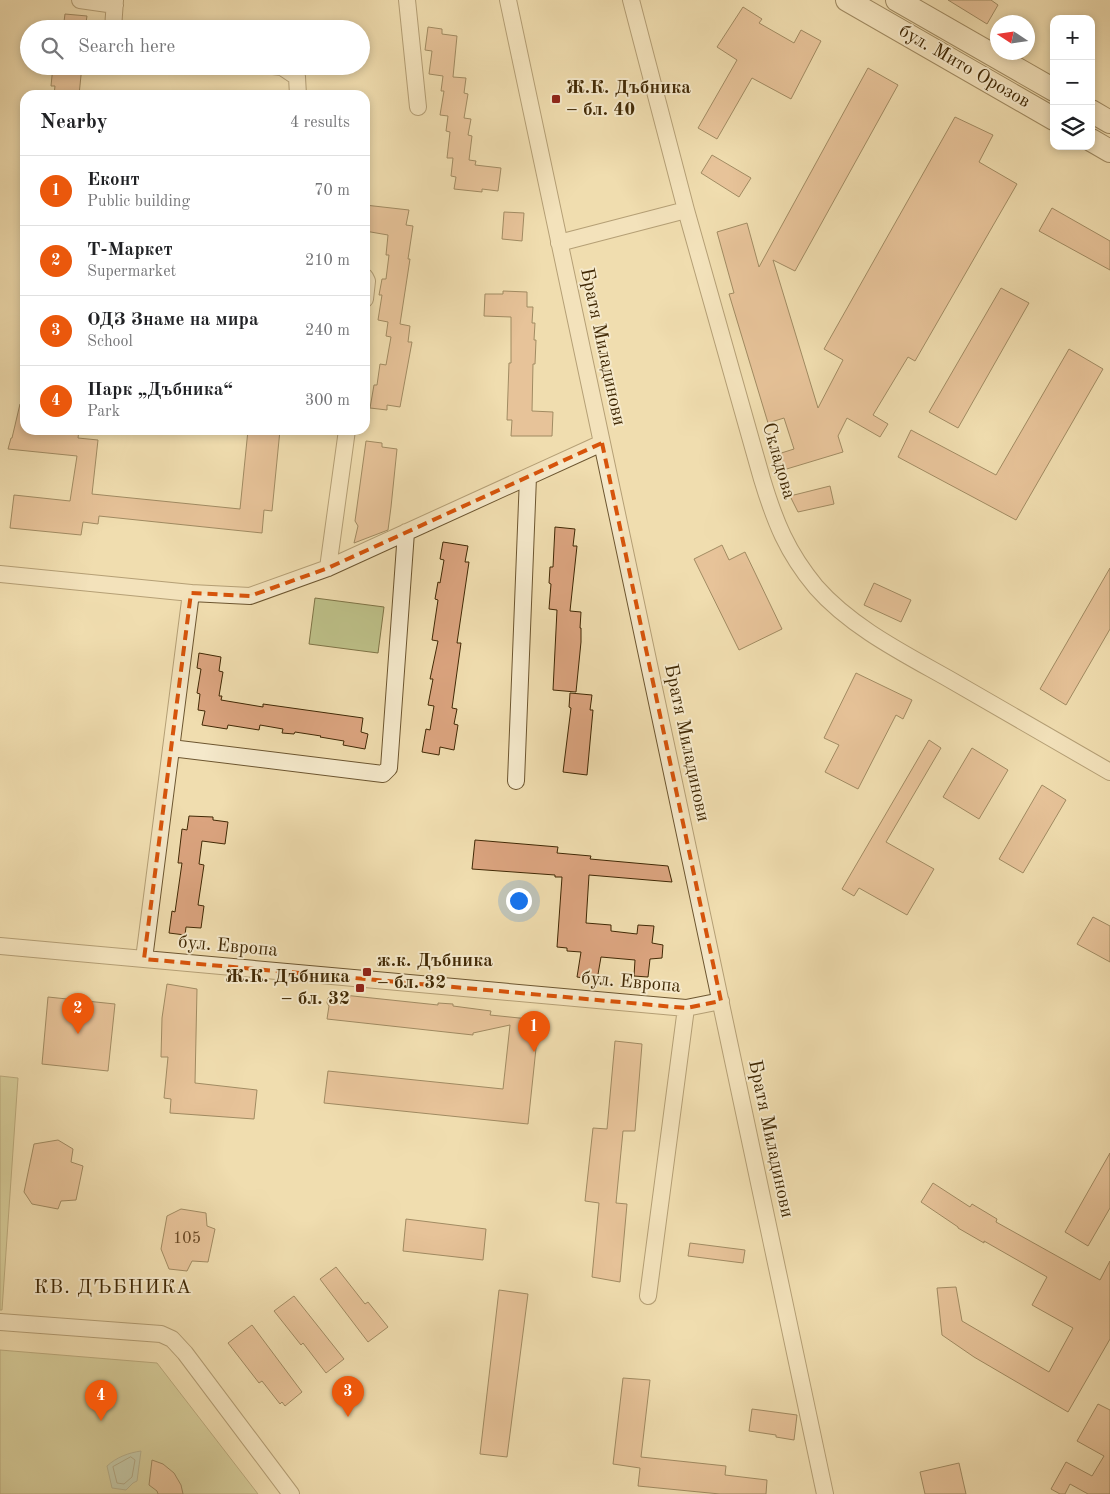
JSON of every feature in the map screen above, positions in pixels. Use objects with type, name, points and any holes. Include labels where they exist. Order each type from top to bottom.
[{"type":"main road","name":"бул. Мито Орозов","points":[[847,0],[1050,116]]},
{"type":"main road","name":"бул. Мито Орозов","points":[[896,0],[1050,88]]},
{"type":"main road","points":[[1095,114],[1110,122]]},
{"type":"main road","points":[[1095,142],[1110,151]]},
{"type":"street","points":[[80,0],[115,3],[114,20]]},
{"type":"street","points":[[407,0],[418,107]]},
{"type":"street","name":"Братя Миладинови","points":[[508,0],[825,1494]]},
{"type":"street","name":"Складова","points":[[631,0],[686,210],[774,518],[791,554],[816,587],[841,612],[890,645],[1110,772]]},
{"type":"street","points":[[295,75],[297,76],[298,90]]},
{"type":"street","points":[[559,243],[686,210]]},
{"type":"street","points":[[328,568],[346,435]]},
{"type":"street","points":[[0,574],[191,593],[250,596],[328,568],[602,442]]},
{"type":"street","points":[[516,781],[528,477]]},
{"type":"street","points":[[171,748],[383,774],[389,768],[406,532]]},
{"type":"street","points":[[144,959],[191,593]]},
{"type":"street","name":"бул. Европа","points":[[0,946],[686,1008],[721,1002]]},
{"type":"street","points":[[648,1296],[686,1008]]},
{"type":"street","points":[[0,1322],[161,1334],[172,1339],[185,1353],[291,1494]]},
{"type":"highlighted area","points":[[602,443],[721,1001],[686,1008],[144,959],[191,593],[250,596],[328,568]]},
{"type":"green space","points":[[315,598],[384,607],[378,653],[309,644]]},
{"type":"green space","points":[[0,1076],[18,1078],[2,1310],[0,1310]]},
{"type":"green space","points":[[0,1350],[157,1363],[258,1494],[0,1494]]},
{"type":"water","points":[[141,1451],[137,1481],[126,1490],[112,1488],[107,1466],[123,1456]]},
{"type":"building","points":[[948,0],[991,0],[998,5],[992,15],[990,15],[987,24]]},
{"type":"building","points":[[743,7],[762,19],[759,23],[794,43],[801,30],[821,41],[791,99],[752,78],[717,139],[698,128],[737,60],[717,47]]},
{"type":"building","points":[[65,14],[87,16],[86,20],[64,20]]},
{"type":"building","points":[[428,27],[442,29],[442,34],[457,36],[453,77],[466,78],[464,93],[468,94],[464,118],[471,119],[468,135],[472,136],[469,160],[476,161],[475,165],[501,168],[498,191],[482,189],[482,192],[454,189],[456,177],[451,176],[453,158],[447,158],[450,132],[446,131],[448,116],[440,115],[444,91],[441,91],[443,76],[429,74],[432,51],[425,50]]},
{"type":"building","points":[[868,68],[898,85],[795,271],[773,260],[818,408],[843,360],[824,349],[955,117],[993,135],[979,162],[1017,184],[915,361],[908,357],[873,415],[888,424],[880,437],[847,418],[838,436],[843,452],[780,471],[775,455],[794,449],[784,418],[768,423],[729,294],[734,293],[717,232],[747,223],[759,267]]},
{"type":"building","points":[[52,75],[81,75],[80,90],[55,90],[55,86],[51,86]]},
{"type":"building","points":[[712,155],[751,178],[739,197],[701,173]]},
{"type":"building","points":[[370,206],[409,210],[406,225],[413,226],[400,324],[410,326],[408,342],[412,342],[400,407],[387,405],[387,410],[370,408],[374,385],[377,385],[380,364],[386,365],[391,337],[386,336],[388,322],[378,320],[382,295],[379,295],[382,279],[386,279],[389,255],[386,255],[388,235],[370,232]]},
{"type":"building","points":[[1052,208],[1110,241],[1110,270],[1039,231]]},
{"type":"building","points":[[504,212],[524,213],[522,241],[502,239]]},
{"type":"building","points":[[1001,288],[1029,303],[958,428],[929,412]]},
{"type":"building","points":[[503,291],[527,292],[527,307],[533,307],[532,323],[535,323],[534,340],[536,340],[535,364],[533,364],[532,411],[553,412],[552,436],[511,436],[512,420],[507,420],[509,363],[511,363],[511,317],[484,316],[485,294],[503,294]]},
{"type":"building","points":[[1069,349],[1103,369],[1016,520],[898,457],[911,430],[996,475]]},
{"type":"building","points":[[20,404],[20,435],[78,435],[78,438],[98,440],[92,494],[240,509],[247,435],[280,435],[272,511],[264,510],[262,533],[99,516],[98,524],[83,522],[81,535],[10,528],[14,495],[70,501],[77,456],[8,449]]},
{"type":"building","points":[[366,441],[382,443],[382,447],[397,449],[391,507],[388,530],[354,543],[358,526],[355,521]]},
{"type":"building","points":[[830,486],[834,504],[798,512],[790,496]]},
{"type":"building","points":[[555,527],[575,529],[573,546],[577,546],[570,611],[581,612],[581,642],[576,692],[553,690],[557,610],[549,609],[551,584],[549,583],[550,567],[553,567]]},
{"type":"building","points":[[443,542],[468,546],[465,562],[469,562],[457,643],[461,643],[452,708],[457,709],[454,724],[458,725],[454,750],[440,747],[439,755],[422,752],[426,729],[430,730],[434,706],[428,705],[433,679],[430,679],[438,641],[432,640],[438,600],[435,599],[444,560],[440,559]]},
{"type":"building","points":[[722,545],[729,560],[745,552],[782,629],[739,650],[694,559]]},
{"type":"building","points":[[1110,568],[1110,629],[1066,705],[1040,689]]},
{"type":"building","points":[[874,583],[911,600],[901,622],[864,605]]},
{"type":"building","points":[[199,653],[221,657],[219,671],[223,672],[219,696],[222,696],[221,700],[263,707],[263,704],[363,718],[361,732],[368,734],[365,749],[343,745],[344,741],[295,732],[294,734],[282,733],[283,729],[260,725],[259,730],[228,725],[227,729],[202,725],[205,711],[198,710],[200,694],[197,693],[201,669],[197,668]]},
{"type":"building","points":[[856,673],[912,700],[903,719],[896,715],[858,789],[825,772],[839,745],[824,738]]},
{"type":"building","points":[[570,693],[592,695],[590,710],[593,710],[587,775],[563,772],[571,708],[569,707]]},
{"type":"building","points":[[929,740],[941,748],[886,842],[934,869],[907,915],[859,888],[854,896],[842,889]]},
{"type":"building","points":[[972,748],[1008,770],[979,819],[943,797]]},
{"type":"building","points":[[1042,785],[1066,800],[1023,873],[999,859]]},
{"type":"building","points":[[189,816],[213,817],[213,820],[228,822],[225,844],[202,841],[199,864],[204,865],[198,905],[204,906],[201,928],[186,927],[185,935],[169,933],[172,911],[175,912],[182,863],[178,863],[182,829],[187,830]]},
{"type":"building","points":[[475,840],[558,847],[557,853],[591,856],[590,859],[668,866],[672,882],[589,875],[586,923],[611,925],[611,931],[637,934],[638,925],[654,926],[652,943],[663,945],[662,958],[650,959],[648,977],[634,976],[635,960],[601,957],[597,980],[577,977],[581,952],[567,951],[567,948],[557,947],[562,877],[472,869]]},
{"type":"building","points":[[1093,917],[1110,926],[1110,962],[1077,944]]},
{"type":"building","points":[[167,984],[197,989],[195,1083],[257,1090],[254,1119],[170,1113],[171,1099],[164,1098],[168,1057],[161,1057],[162,1018]]},
{"type":"building","points":[[334,994],[438,1005],[438,1003],[453,1004],[453,1006],[491,1011],[490,1015],[539,1020],[528,1124],[324,1103],[328,1071],[503,1089],[510,1025],[473,1033],[473,1035],[327,1019],[328,998]]},
{"type":"building","points":[[48,997],[115,1004],[108,1071],[42,1064]]},
{"type":"building","points":[[615,1041],[642,1044],[635,1131],[623,1131],[616,1203],[627,1204],[620,1282],[592,1277],[599,1203],[585,1201],[593,1128],[607,1129]]},
{"type":"building","points":[[58,1140],[73,1149],[71,1162],[83,1166],[76,1200],[61,1201],[58,1209],[32,1204],[24,1192],[34,1144]]},
{"type":"building","points":[[1110,1153],[1110,1208],[1088,1246],[1065,1232]]},
{"type":"building","points":[[933,1183],[970,1207],[972,1204],[997,1219],[996,1222],[1100,1280],[1110,1261],[1110,1339],[1068,1412],[974,1357],[942,1335],[937,1288],[956,1287],[962,1321],[1049,1372],[1073,1328],[1032,1305],[1047,1277],[958,1228],[921,1202]]},
{"type":"building","points":[[181,1209],[206,1213],[207,1226],[215,1229],[208,1262],[192,1261],[187,1271],[169,1269],[161,1249],[167,1216]]},
{"type":"building","points":[[406,1219],[486,1229],[483,1260],[403,1251]]},
{"type":"building","points":[[690,1243],[745,1250],[743,1263],[688,1256]]},
{"type":"building","points":[[336,1267],[365,1304],[368,1302],[388,1327],[368,1342],[320,1279]]},
{"type":"building","points":[[499,1290],[528,1294],[507,1457],[480,1454]]},
{"type":"building","points":[[294,1296],[344,1359],[326,1373],[303,1343],[301,1345],[274,1311]]},
{"type":"building","points":[[252,1325],[302,1392],[285,1406],[282,1402],[280,1404],[262,1381],[259,1383],[228,1343]]},
{"type":"building","points":[[623,1378],[650,1380],[641,1457],[726,1466],[725,1475],[767,1480],[766,1494],[720,1494],[638,1486],[640,1468],[613,1464]]},
{"type":"building","points":[[1098,1404],[1110,1410],[1110,1494],[1088,1494],[1070,1484],[1065,1494],[1060,1494],[1051,1489],[1066,1462],[1092,1476],[1104,1456],[1077,1441]]},
{"type":"building","points":[[752,1409],[797,1415],[794,1440],[749,1431]]},
{"type":"building","points":[[152,1460],[163,1464],[174,1473],[181,1485],[183,1494],[158,1494],[149,1485]]},
{"type":"building","points":[[959,1463],[966,1494],[925,1494],[920,1472]]},
{"type":"place","name":"Ж.К. Дъбника – бл. 40","points":[[556,99]]},
{"type":"place","name":"ж.к. Дъбника – бл. 32","points":[[367,972]]},
{"type":"place","name":"Ж.К. Дъбника – бл. 32","points":[[360,988]]},
{"type":"place","name":"Т-Маркет","points":[[78,1034]]},
{"type":"place","name":"Еконт","points":[[534,1052]]},
{"type":"place","name":"ОДЗ Знаме на мира","points":[[348,1417]]},
{"type":"place","name":"Парк „Дъбника“","points":[[101,1421]]},
{"type":"district","name":"КВ. ДЪБНИКА","points":[[113,1288]]}]
